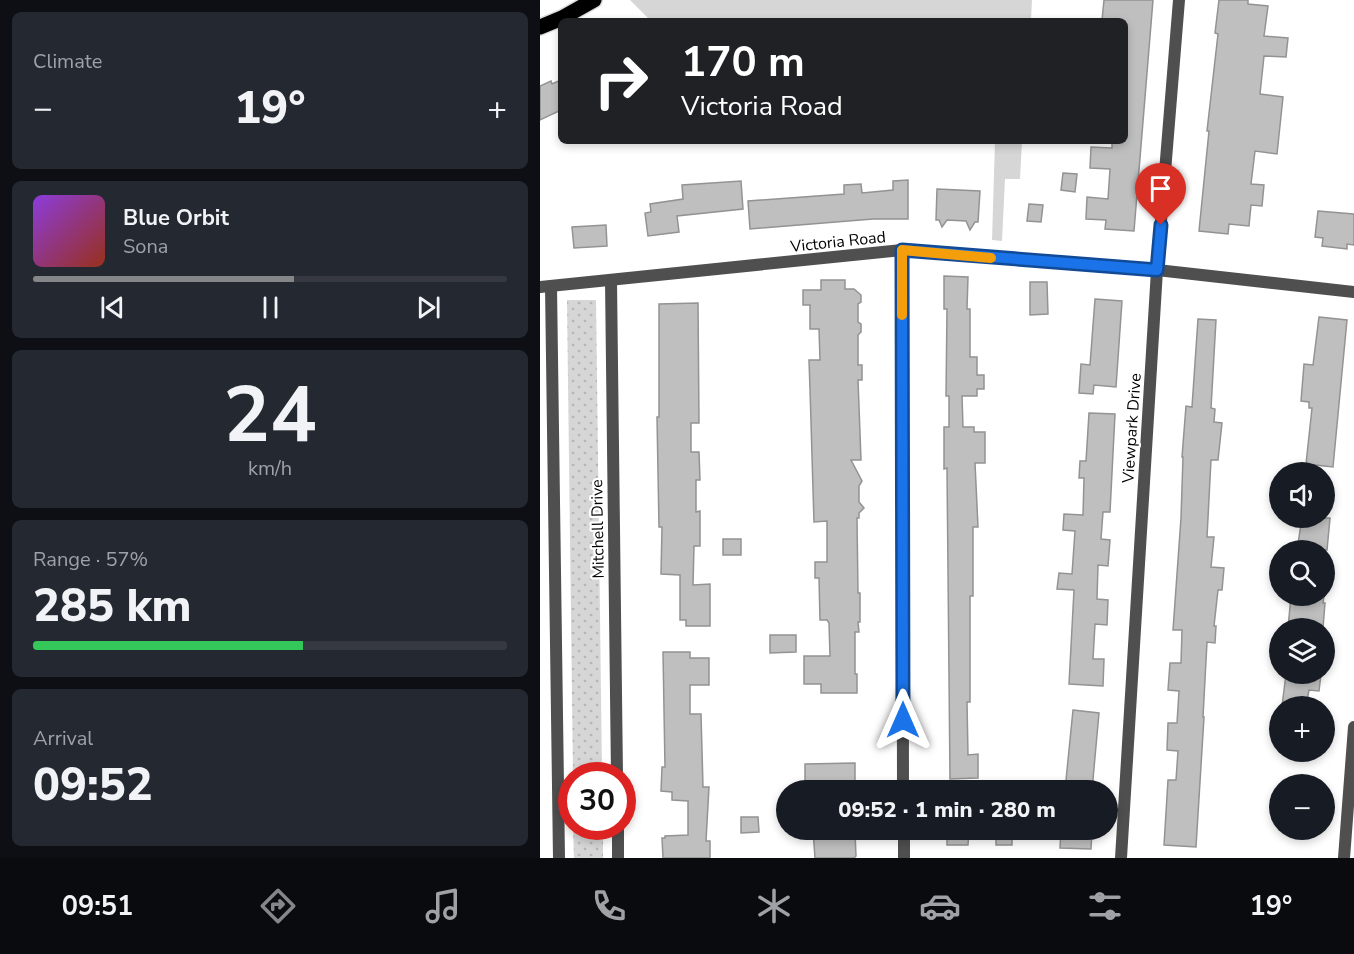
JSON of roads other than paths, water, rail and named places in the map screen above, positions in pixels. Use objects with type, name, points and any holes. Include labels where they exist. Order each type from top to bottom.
[{"type":"main road","points":[[562,18],[594,0]]},
{"type":"main road","points":[[540,27],[558,20]]},
{"type":"street","name":"Viewpark Drive","points":[[1121,858],[1157,270],[1179,0]]},
{"type":"street","name":"Victoria Road","points":[[546,286],[902,250],[1157,270],[1354,292]]},
{"type":"street","points":[[902,250],[903,780]]},
{"type":"street","name":"Mitchell Drive","points":[[610,281],[617,762]]},
{"type":"street","points":[[546,286],[560,858]]},
{"type":"street","points":[[1344,858],[1354,727]]},
{"type":"street","points":[[618,840],[618,858]]},
{"type":"street","points":[[904,840],[904,858]]}]
